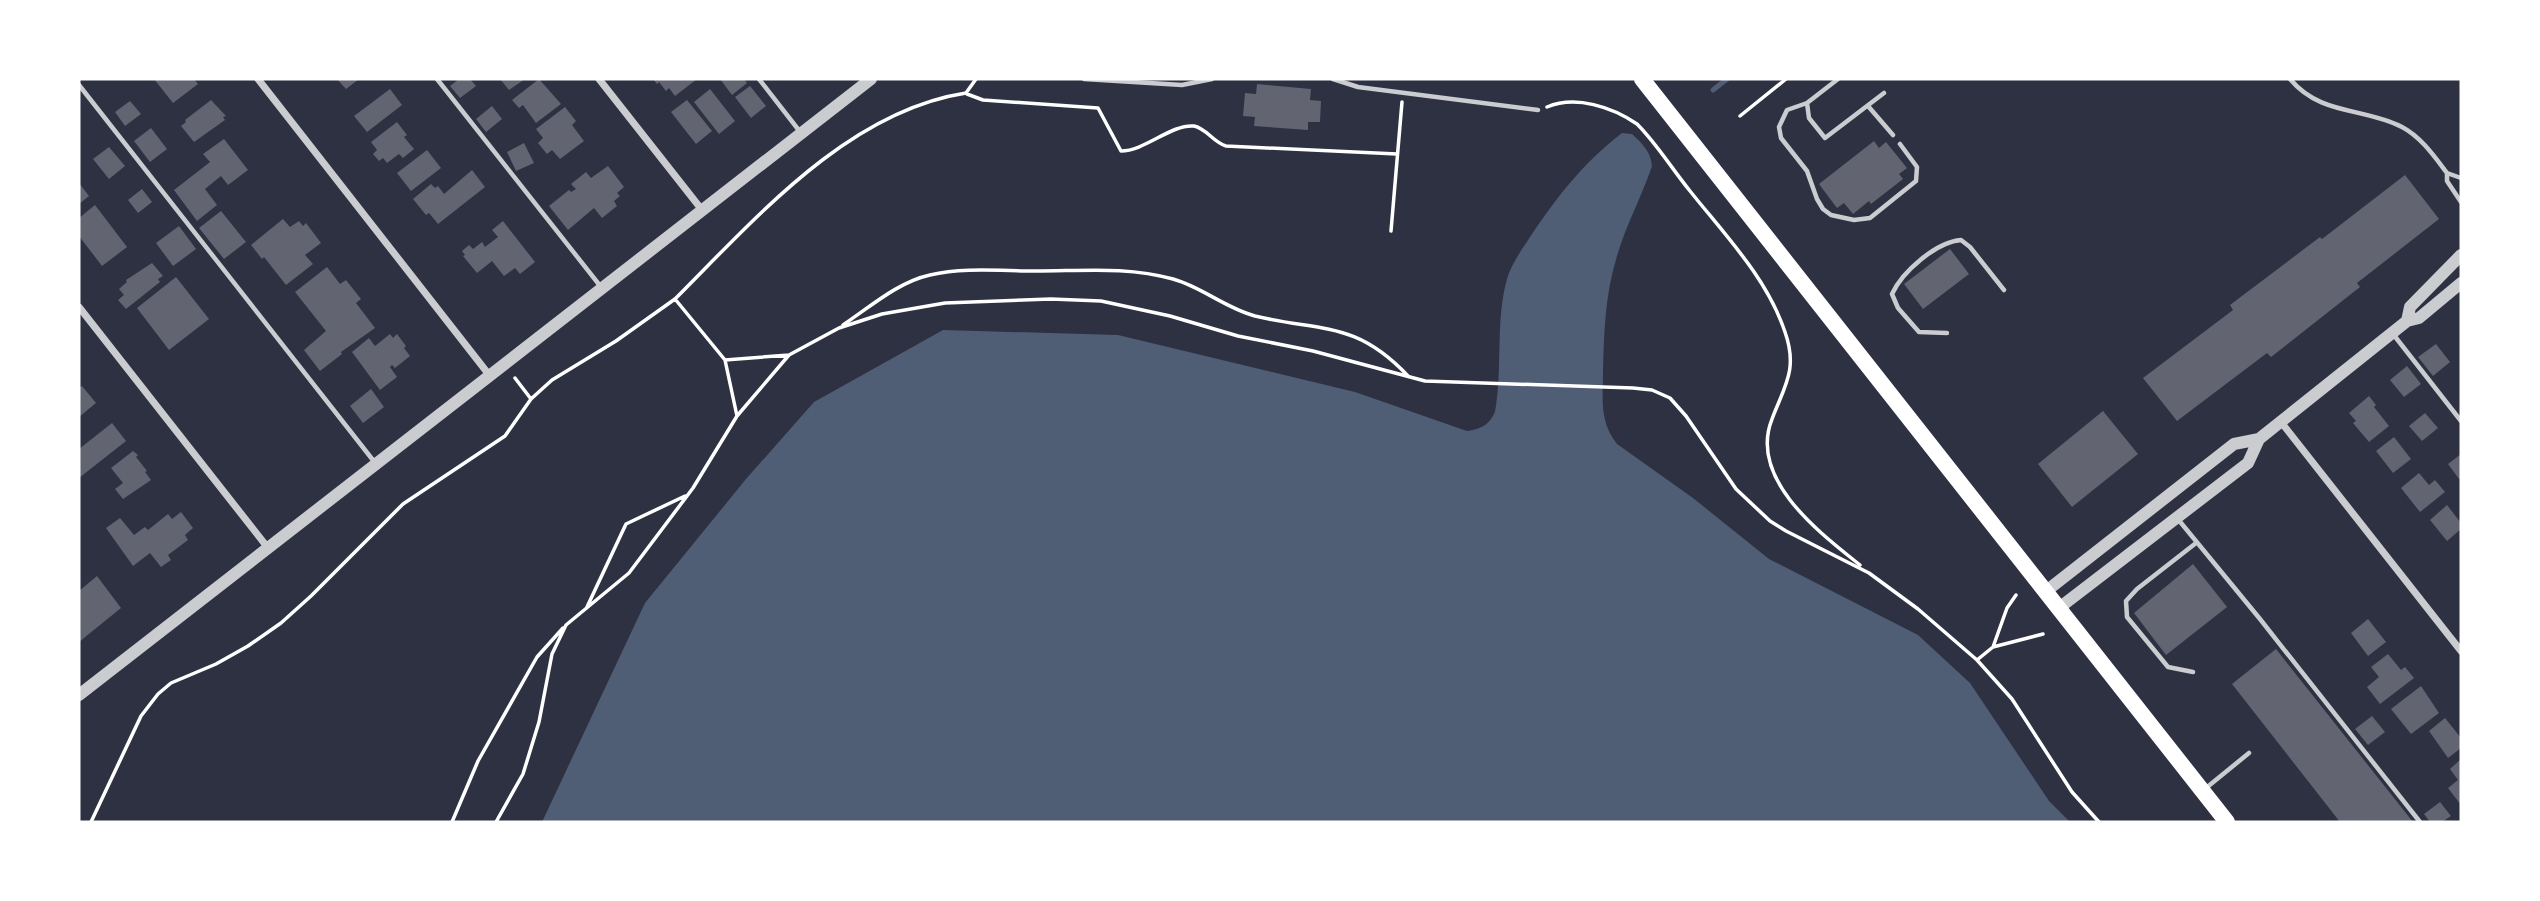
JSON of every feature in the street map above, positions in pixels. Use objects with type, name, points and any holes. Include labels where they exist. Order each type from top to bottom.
[{"type":"main road","points":[[1642,79],[2227,822]]},
{"type":"street","points":[[258,79],[489,376]]},
{"type":"street","points":[[600,79],[702,211]]},
{"type":"street","points":[[79,695],[871,79]]},
{"type":"street","points":[[2407,321],[2410,307],[2461,255]]},
{"type":"street","points":[[2045,592],[2234,444],[2259,439],[2407,321],[2419,318],[2461,283]]},
{"type":"street","points":[[79,307],[268,548]]},
{"type":"street","points":[[2281,422],[2461,651]]},
{"type":"street","points":[[2059,608],[2248,463],[2259,439]]},
{"type":"lane","points":[[437,79],[602,288]]},
{"type":"lane","points":[[759,79],[801,133]]},
{"type":"lane","points":[[1084,79],[1182,85],[1212,79]]},
{"type":"lane","points":[[1333,79],[1358,87],[1538,110]]},
{"type":"lane","points":[[1838,79],[1807,103],[1787,110],[1779,127],[1781,138],[1807,172],[1823,209],[1830,215],[1854,220],[1870,218],[1916,181],[1917,167],[1900,144]]},
{"type":"lane","points":[[2290,79],[2307,96],[2320,102],[2403,127],[2426,146],[2447,173],[2461,178]]},
{"type":"lane","points":[[79,85],[376,464]]},
{"type":"lane","points":[[1807,103],[1809,118],[1825,138],[1884,93]]},
{"type":"lane","points":[[1868,106],[1893,135]]},
{"type":"lane","points":[[2447,173],[2447,181],[2461,202]]},
{"type":"lane","points":[[1947,333],[1919,332],[1898,308],[1892,294],[1898,280],[1937,248],[1947,241],[1961,240],[1970,247],[2004,290]]},
{"type":"lane","points":[[2392,333],[2461,421]]},
{"type":"lane","points":[[2177,518],[2420,822]]},
{"type":"lane","points":[[2193,672],[2168,667],[2127,617],[2126,601],[2137,589],[2196,543]]},
{"type":"lane","points":[[2202,790],[2249,752]]},
{"type":"path","points":[[966,93],[976,79]]},
{"type":"path","points":[[1740,116],[1786,79]]},
{"type":"path","points":[[91,822],[141,716],[158,694],[171,683],[216,664],[248,646],[281,623],[403,504],[505,436],[531,399],[552,380],[616,341],[674,299],[794,183],[828,156],[898,114],[939,97],[966,93],[983,100],[1098,108],[1121,151],[1133,151],[1153,139],[1190,126],[1198,127],[1217,144],[1226,146],[1397,154]]},
{"type":"path","points":[[1391,230],[1403,93]]},
{"type":"path","points":[[1538,110],[1559,102],[1593,105],[1618,112],[1637,124],[1765,288],[1786,332],[1791,362],[1788,384],[1769,430],[1769,454],[1784,491],[1800,513],[1828,540],[1918,609],[1978,660],[2012,699],[2072,792],[2099,822]]},
{"type":"path","points":[[452,822],[478,761],[537,657],[566,625],[629,573],[688,495],[737,416],[789,355],[839,328],[887,295],[930,275],[1000,270],[1143,271],[1191,285],[1216,300],[1255,316],[1340,331],[1381,350],[1408,376]]},
{"type":"path","points":[[674,299],[724,360],[737,416]]},
{"type":"path","points":[[839,328],[882,314],[945,303],[1051,299],[1101,302],[1171,316],[1238,336],[1313,351],[1425,381],[1647,389],[1670,398],[1736,489],[1757,510],[1786,531],[1870,573]]},
{"type":"path","points":[[724,360],[789,355]]},
{"type":"path","points":[[515,378],[531,399]]},
{"type":"path","points":[[586,609],[626,524],[688,495]]},
{"type":"path","points":[[1993,647],[2007,608],[2016,595]]},
{"type":"path","points":[[496,822],[523,774],[539,722],[552,654],[566,625]]},
{"type":"path","points":[[1978,660],[1993,647],[2043,634]]},
{"type":"water","points":[[1622,133],[1632,134],[1642,144],[1650,156],[1652,166],[1621,244],[1608,299],[1603,401],[1611,435],[1617,444],[1693,498],[1769,559],[1918,635],[1970,683],[2049,801],[2070,822],[542,822],[645,603],[746,479],[814,402],[943,330],[1118,335],[1355,392],[1467,431],[1476,429],[1484,426],[1495,412],[1501,311],[1511,268],[1530,237],[1583,168]]},
{"type":"building","points":[[154,79],[194,79],[198,84],[173,103]]},
{"type":"building","points":[[337,79],[359,79],[346,89]]},
{"type":"building","points":[[459,79],[470,79],[476,86],[460,98],[450,86]]},
{"type":"building","points":[[500,79],[525,79],[509,90]]},
{"type":"building","points":[[539,79],[561,104],[536,123],[523,105],[519,108],[512,100]]},
{"type":"building","points":[[653,79],[697,79],[675,96],[669,88],[666,91]]},
{"type":"building","points":[[720,79],[744,79],[747,83],[732,95]]},
{"type":"building","points":[[1257,84],[1311,89],[1310,100],[1321,101],[1320,122],[1308,122],[1308,130],[1254,126],[1255,117],[1243,116],[1245,93],[1256,94]]},
{"type":"building","points":[[750,86],[766,106],[751,118],[735,97]]},
{"type":"building","points":[[390,89],[402,105],[367,132],[354,116]]},
{"type":"building","points":[[710,89],[735,121],[719,134],[694,102]]},
{"type":"building","points":[[211,100],[226,116],[223,117],[225,120],[194,142],[181,126]]},
{"type":"building","points":[[687,100],[712,131],[696,144],[671,112]]},
{"type":"building","points":[[130,101],[141,114],[125,126],[115,112]]},
{"type":"building","points":[[492,106],[502,119],[486,132],[476,119]]},
{"type":"building","points":[[565,107],[576,121],[572,125],[584,141],[560,159],[552,150],[547,154],[538,143],[543,138],[536,129]]},
{"type":"building","points":[[397,122],[414,149],[403,158],[399,154],[387,163],[383,158],[379,161],[373,154],[377,150],[371,142]]},
{"type":"building","points":[[151,128],[167,149],[150,162],[134,141]]},
{"type":"building","points":[[224,139],[248,170],[228,185],[221,176],[205,189],[217,205],[197,221],[174,190],[210,162],[203,154]]},
{"type":"building","points":[[1874,141],[1879,148],[1886,142],[1907,168],[1899,174],[1903,179],[1871,204],[1869,201],[1853,214],[1844,203],[1837,208],[1819,184]]},
{"type":"building","points":[[524,143],[534,163],[516,171],[507,152]]},
{"type":"building","points":[[109,147],[125,166],[109,179],[93,159]]},
{"type":"building","points":[[427,150],[441,168],[411,191],[397,173]]},
{"type":"building","points":[[608,166],[624,187],[617,193],[620,196],[614,201],[617,206],[602,218],[594,208],[568,230],[549,206],[569,190],[571,192],[576,189],[571,184],[586,172],[591,178]]},
{"type":"building","points":[[472,170],[485,187],[438,224],[429,213],[426,215],[413,199],[431,184],[435,188],[438,186],[444,194]]},
{"type":"building","points":[[2405,175],[2439,219],[2357,283],[2360,287],[2271,357],[2267,353],[2177,421],[2143,378],[2233,310],[2230,305]]},
{"type":"building","points":[[79,183],[89,196],[79,204]]},
{"type":"building","points":[[142,189],[152,202],[138,213],[128,200]]},
{"type":"building","points":[[95,205],[127,247],[102,266],[79,236],[79,218]]},
{"type":"building","points":[[221,211],[246,242],[224,259],[199,228]]},
{"type":"building","points":[[283,219],[290,227],[299,221],[303,226],[306,223],[321,243],[305,255],[313,264],[286,285],[251,245]]},
{"type":"building","points":[[503,221],[535,262],[520,274],[515,268],[504,276],[492,261],[477,273],[462,251],[469,245],[473,249],[482,242],[485,247],[498,237],[492,230]]},
{"type":"building","points":[[179,226],[196,249],[173,266],[156,243]]},
{"type":"building","points":[[1950,249],[1969,274],[1923,309],[1904,284]]},
{"type":"building","points":[[152,263],[163,276],[158,279],[160,282],[126,309],[118,300],[124,295],[119,289],[126,280]]},
{"type":"building","points":[[327,267],[340,284],[346,280],[361,299],[356,303],[375,328],[320,371],[304,350],[326,331],[295,292]]},
{"type":"building","points":[[176,277],[209,319],[169,350],[137,308]]},
{"type":"building","points":[[390,334],[393,338],[397,334],[410,356],[395,368],[392,365],[390,367],[397,377],[380,390],[352,352],[369,338],[375,346]]},
{"type":"building","points":[[2436,344],[2450,362],[2433,376],[2418,357]]},
{"type":"building","points":[[2407,366],[2421,384],[2404,397],[2390,380]]},
{"type":"building","points":[[82,386],[96,403],[79,417],[79,388]]},
{"type":"building","points":[[371,389],[384,407],[363,423],[350,406]]},
{"type":"building","points":[[2369,396],[2389,426],[2369,442],[2353,423],[2356,421],[2349,413]]},
{"type":"building","points":[[2103,411],[2138,454],[2072,507],[2038,464]]},
{"type":"building","points":[[2425,413],[2438,428],[2422,441],[2409,426]]},
{"type":"building","points":[[112,423],[126,441],[79,478],[79,449]]},
{"type":"building","points":[[2394,437],[2411,459],[2393,473],[2376,451]]},
{"type":"building","points":[[133,451],[138,455],[136,457],[151,480],[123,499],[115,489],[123,483],[111,468]]},
{"type":"building","points":[[2461,454],[2461,478],[2459,479],[2448,464]]},
{"type":"building","points":[[2419,473],[2429,485],[2435,480],[2445,492],[2420,512],[2401,488]]},
{"type":"building","points":[[2447,505],[2461,523],[2461,529],[2447,541],[2430,520]]},
{"type":"building","points":[[181,512],[193,528],[185,535],[188,540],[168,555],[171,560],[161,567],[150,553],[133,566],[106,528],[120,518],[134,535],[145,527],[148,530],[168,514],[172,519]]},
{"type":"building","points":[[2193,564],[2227,607],[2166,655],[2134,613]]},
{"type":"building","points":[[97,576],[121,608],[79,642],[79,591]]},
{"type":"building","points":[[2368,619],[2386,642],[2368,656],[2351,633]]},
{"type":"building","points":[[2276,649],[2413,822],[2340,822],[2232,684]]},
{"type":"building","points":[[2388,654],[2401,670],[2405,667],[2414,678],[2380,704],[2367,687],[2379,677],[2371,667]]},
{"type":"building","points":[[2421,686],[2439,713],[2411,734],[2391,709]]},
{"type":"building","points":[[2372,716],[2385,732],[2368,745],[2355,729]]},
{"type":"building","points":[[2445,718],[2461,738],[2461,748],[2448,758],[2429,731]]},
{"type":"building","points":[[2461,759],[2461,805],[2448,788],[2458,780],[2450,769]]},
{"type":"building","points":[[2440,802],[2451,816],[2442,822],[2430,822],[2424,814]]},
{"type":"waterway","points":[[1713,90],[1727,79]]}]
